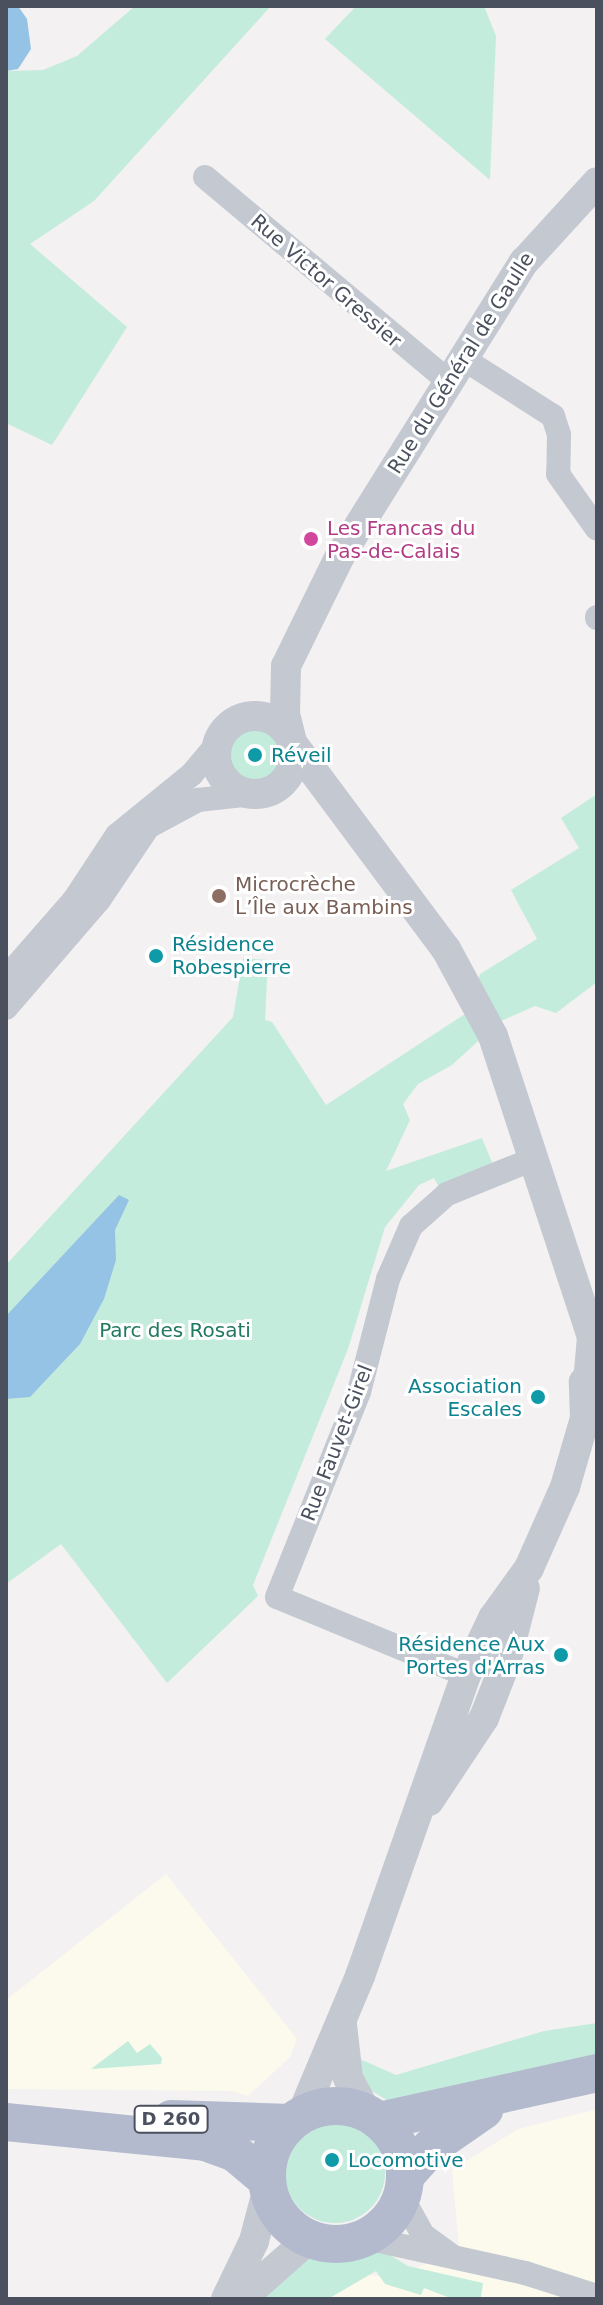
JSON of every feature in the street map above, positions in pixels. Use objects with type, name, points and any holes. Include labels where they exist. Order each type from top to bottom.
[{"type":"main road","points":[[520,2088],[437,2142],[404,2186],[389,2220],[366,2238],[331,2245],[309,2239],[280,2216],[267,2184],[273,2146],[296,2119],[333,2106],[373,2117],[431,2113],[520,2088],[597,2073]]},
{"type":"main road","points":[[373,2117],[398,2143],[404,2186]]},
{"type":"main road","name":"D 260","points":[[53,2124],[85,2119],[296,2119]]},
{"type":"main road","name":"D 260","points":[[6,2122],[53,2124],[205,2142],[235,2153],[267,2184]]},
{"type":"street","name":"Rue Victor Gressier","points":[[205,177],[455,370],[553,416],[559,435],[558,474],[597,529]]},
{"type":"street","name":"Rue du Général de Gaulle","points":[[226,732],[262,691],[283,634],[340,556],[536,245],[597,182]]},
{"type":"street","name":"Rue du Général de Gaulle","points":[[292,741],[285,706],[286,666],[340,556]]},
{"type":"street","points":[[6,978],[74,900],[117,835],[192,774],[226,732],[264,716],[292,741],[349,823],[455,963],[493,1036],[593,1371],[585,1418],[565,1487],[529,1568],[506,1662],[484,1718],[420,1812]]},
{"type":"street","points":[[226,732],[221,775],[234,788],[258,794],[290,774],[292,741]]},
{"type":"street","points":[[6,1008],[99,900],[148,827],[198,800],[258,794],[303,796],[349,823]]},
{"type":"street","name":"Rue Fauvet-Girel","points":[[466,1675],[277,1597],[359,1392],[388,1279],[411,1226],[447,1194],[531,1160]]},
{"type":"street","points":[[565,1487],[597,1445]]},
{"type":"street","points":[[296,2119],[342,2025],[420,1812],[440,1738],[466,1675],[493,1618],[529,1568]]},
{"type":"street","points":[[342,2025],[348,2078],[373,2117]]},
{"type":"street","points":[[226,2299],[254,2241],[267,2184]]},
{"type":"street","points":[[404,2186],[429,2242],[464,2260]]},
{"type":"street","points":[[366,2238],[547,2278],[597,2296]]},
{"type":"street","points":[[241,2299],[309,2239]]},
{"type":"shaded area","points":[[166,1874],[297,2039],[290,2057],[248,2096],[232,2091],[6,2089],[6,2000]]},
{"type":"shaded area","points":[[597,2109],[597,2299],[272,2299],[337,2272],[396,2278],[459,2247],[452,2170],[518,2129]]},
{"type":"green space","points":[[135,6],[271,6],[94,201],[30,244],[127,327],[52,445],[6,423],[6,71],[43,70],[77,56]]},
{"type":"green space","points":[[356,6],[484,6],[496,36],[490,180],[325,39]]},
{"type":"green space","points":[[255,729],[274,736],[281,755],[274,774],[255,781],[236,774],[229,755],[236,736]]},
{"type":"green space","name":"Parc des Rosati","points":[[597,794],[597,982],[556,1013],[535,1006],[499,1022],[452,1065],[418,1084],[403,1104],[410,1120],[386,1171],[482,1138],[494,1167],[439,1187],[434,1178],[419,1185],[385,1227],[348,1349],[253,1585],[258,1596],[167,1683],[61,1544],[6,1584],[6,1265],[233,1017],[243,958],[268,960],[265,1020],[272,1022],[326,1105],[468,1012],[480,974],[537,939],[511,890],[579,848],[561,818]]},
{"type":"green space","points":[[597,2023],[597,2062],[400,2108],[365,2087],[360,2059],[396,2075],[544,2031]]},
{"type":"green space","points":[[128,2041],[137,2053],[150,2044],[162,2058],[161,2064],[91,2069]]},
{"type":"green space","points":[[335,2123],[363,2131],[377,2145],[385,2173],[377,2201],[363,2215],[335,2223],[307,2215],[293,2201],[285,2173],[293,2145],[307,2131]]},
{"type":"green space","points":[[380,2249],[408,2266],[483,2283],[481,2297],[453,2299],[424,2288],[421,2295],[385,2284],[376,2271],[328,2299],[262,2299],[301,2254],[346,2260]]},
{"type":"water","points":[[6,6],[18,6],[27,19],[31,49],[18,69],[6,71]]},
{"type":"water","points":[[119,1195],[129,1200],[115,1230],[116,1260],[104,1299],[80,1344],[30,1397],[6,1399],[6,1316]]},
{"type":"place","name":"Les Francas du Pas-de-Calais","points":[[311,539]]},
{"type":"place","name":"Réveil","points":[[255,755]]},
{"type":"place","name":"Microcrèche L’Île aux Bambins","points":[[219,896]]},
{"type":"place","name":"Résidence Robespierre","points":[[156,956]]},
{"type":"place","name":"Association Escales","points":[[538,1397]]},
{"type":"place","name":"Résidence Aux Portes d'Arras","points":[[561,1655]]},
{"type":"place","name":"Locomotive","points":[[332,2160]]}]
